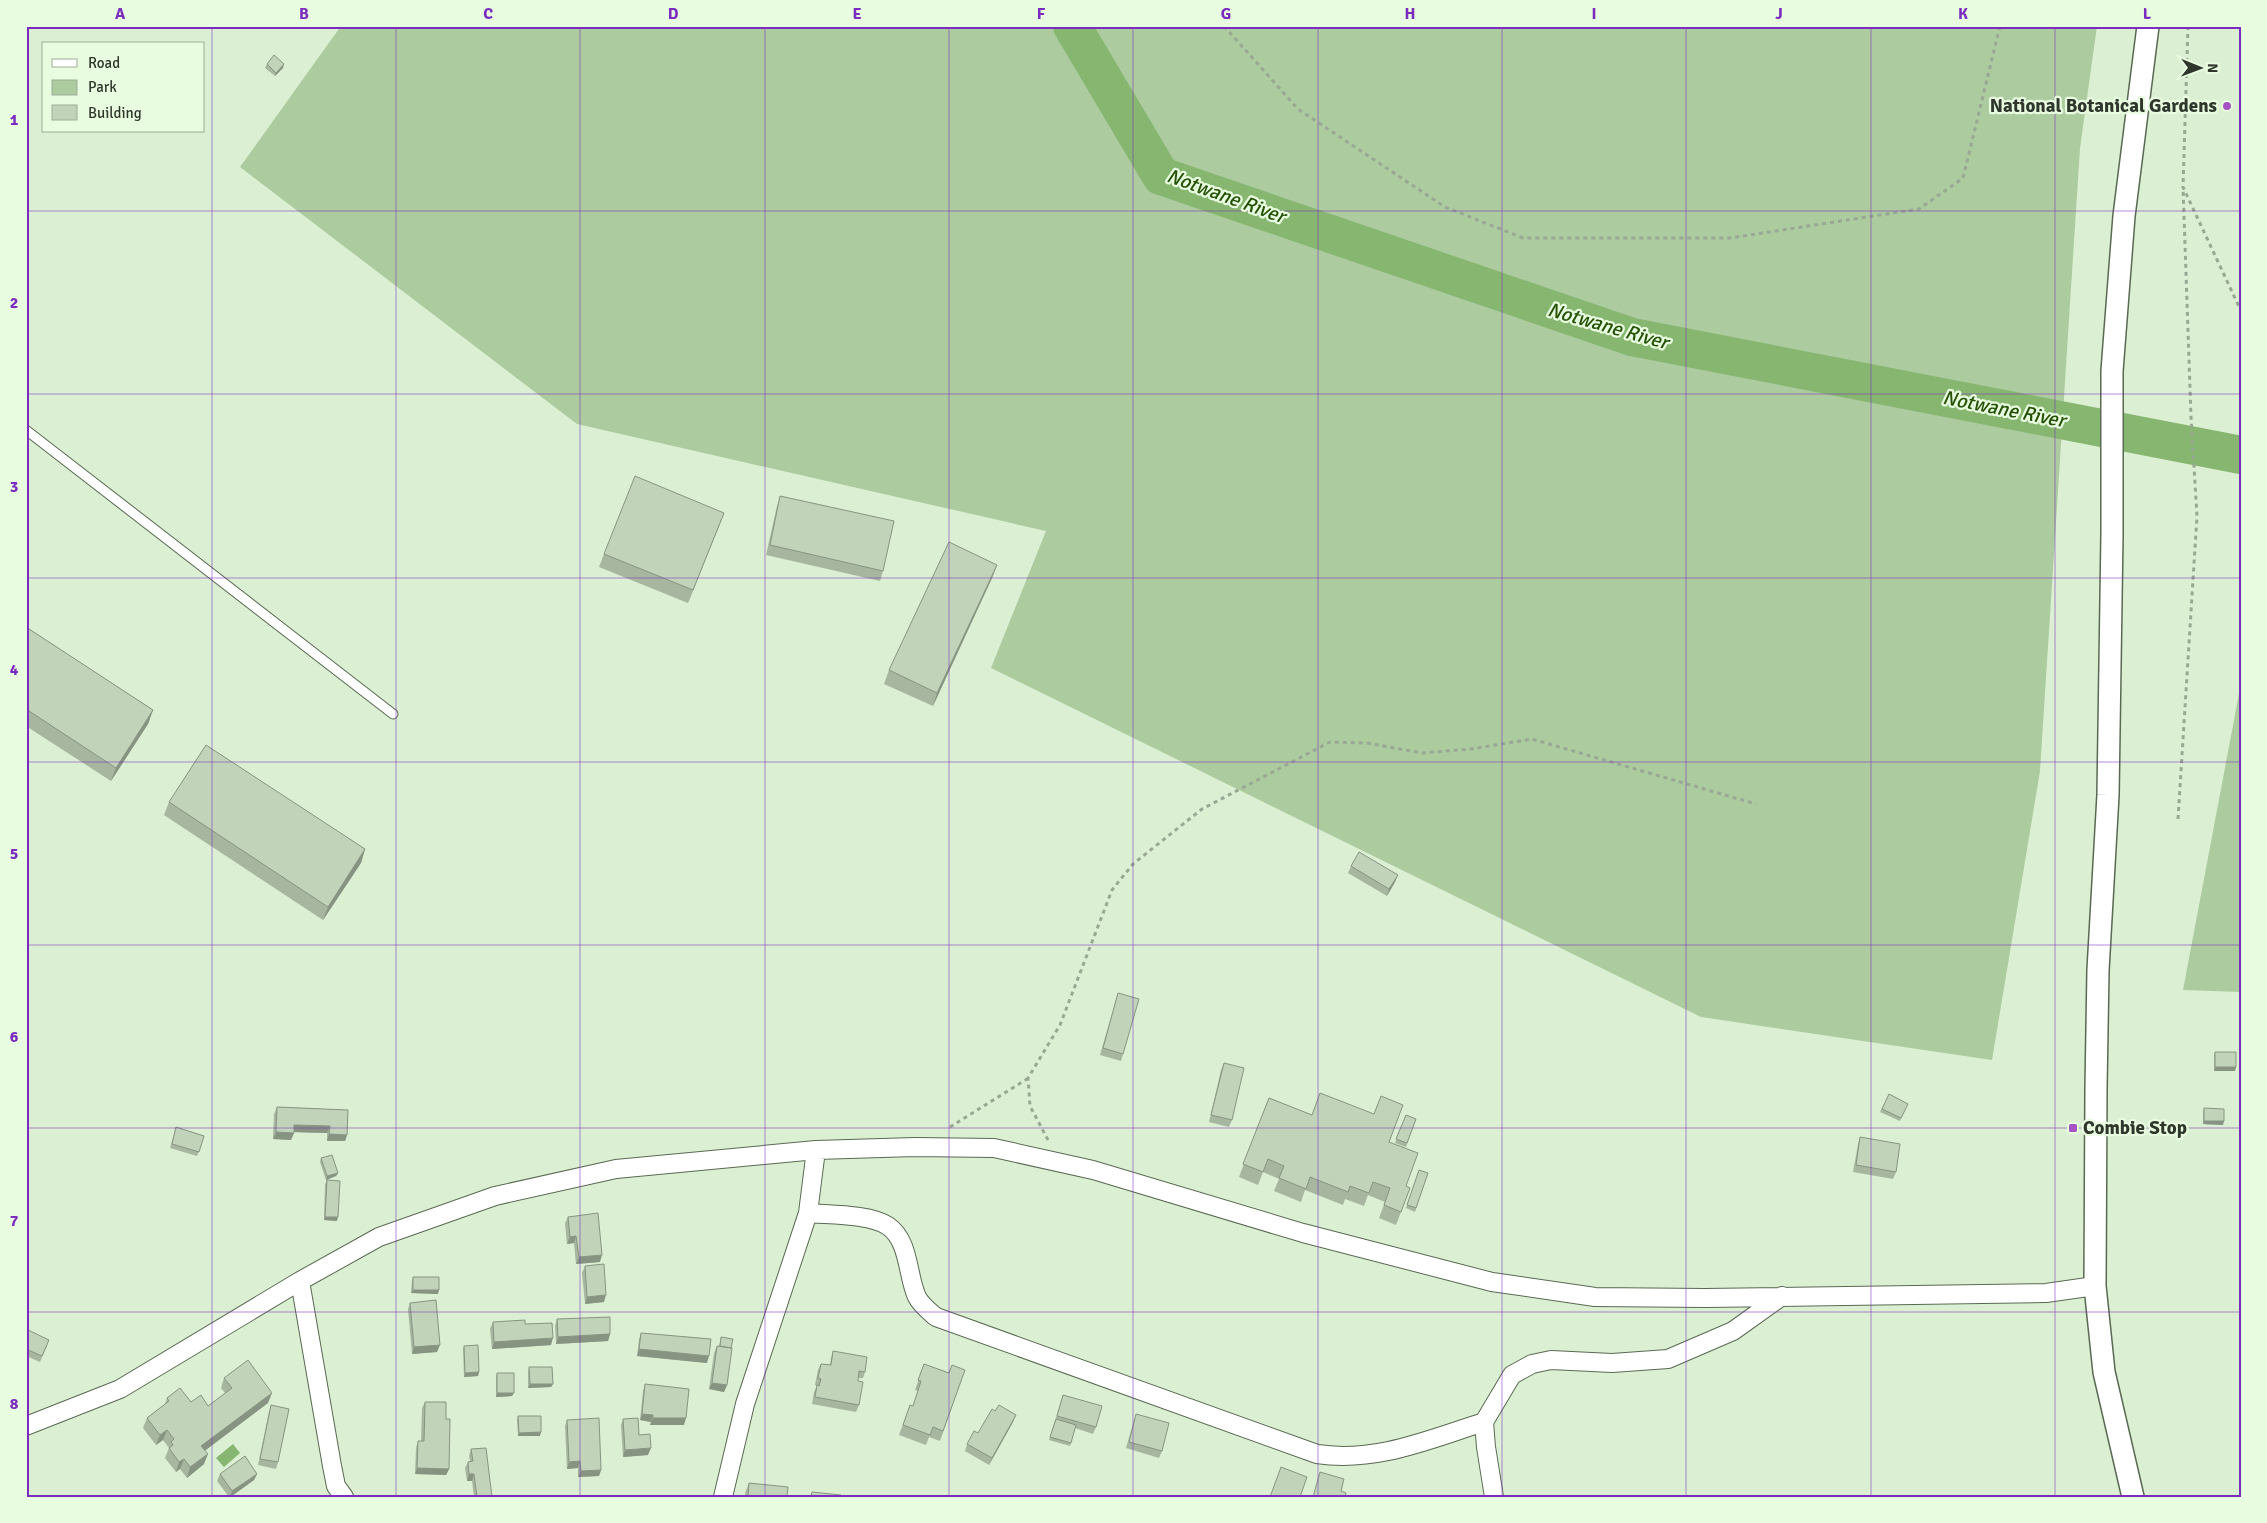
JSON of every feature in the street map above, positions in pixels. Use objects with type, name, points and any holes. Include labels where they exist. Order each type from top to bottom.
[{"type":"street","points":[[2132,1497],[2104,1372],[2096,1286],[2098,980],[2108,794],[2112,534],[2112,371],[2124,216],[2148,26]]},
{"type":"street","points":[[26,1426],[120,1389],[300,1281],[379,1237],[495,1196],[616,1169],[816,1150],[915,1147],[994,1148],[1068,1164],[1303,1233],[1492,1282],[1596,1296],[1705,1298],[2046,1293],[2096,1286]]},
{"type":"street","points":[[723,1497],[745,1404],[808,1213],[816,1150]]},
{"type":"street","points":[[808,1213],[869,1219],[888,1226],[897,1234],[902,1244],[918,1299],[936,1317],[1317,1454],[1340,1458],[1370,1456],[1393,1451],[1484,1422]]},
{"type":"street","points":[[300,1281],[336,1486],[344,1497]]},
{"type":"street","points":[[1494,1497],[1484,1422],[1512,1375],[1532,1364],[1551,1360],[1612,1363],[1668,1359],[1733,1331],[1782,1296]]},
{"type":"lane","points":[[26,430],[393,714]]},
{"type":"path","points":[[1224,26],[1298,108],[1445,207],[1522,238],[1730,238],[1919,209],[1963,178],[2000,26]]},
{"type":"path","points":[[2178,819],[2197,516],[2191,417],[2183,187],[2188,26]]},
{"type":"path","points":[[2183,187],[2241,311]]},
{"type":"path","points":[[949,1128],[983,1109],[1028,1078],[1060,1025],[1112,890],[1133,864],[1202,809],[1330,742],[1366,743],[1422,753],[1471,749],[1532,739],[1756,804]]},
{"type":"path","points":[[1028,1078],[1030,1106],[1047,1139],[1068,1164]]},
{"type":"green space","points":[[341,26],[2097,26],[2080,148],[2040,771],[1992,1060],[1701,1017],[991,668],[1046,531],[577,424],[240,167]]},
{"type":"green space","points":[[2241,683],[2241,992],[2183,990]]},
{"type":"shaded area","points":[[233,1444],[240,1453],[224,1467],[216,1458]]},
{"type":"building","points":[[274,55],[284,64],[276,73],[267,64]]},
{"type":"building","points":[[635,476],[724,513],[693,590],[604,554]]},
{"type":"building","points":[[780,496],[894,521],[883,571],[770,545]]},
{"type":"building","points":[[949,542],[997,565],[937,693],[889,670]]},
{"type":"building","points":[[26,627],[153,710],[116,768],[26,709]]},
{"type":"building","points":[[206,745],[365,849],[328,907],[169,802]]},
{"type":"building","points":[[1359,852],[1398,875],[1389,889],[1351,866]]},
{"type":"building","points":[[1118,993],[1139,999],[1123,1054],[1103,1048]]},
{"type":"building","points":[[2215,1052],[2236,1052],[2236,1067],[2215,1067]]},
{"type":"building","points":[[1224,1063],[1244,1068],[1232,1120],[1211,1115]]},
{"type":"building","points":[[1320,1093],[1374,1114],[1381,1096],[1403,1105],[1389,1142],[1418,1153],[1406,1186],[1410,1188],[1401,1212],[1384,1205],[1390,1188],[1373,1182],[1369,1193],[1350,1186],[1348,1192],[1310,1177],[1306,1189],[1279,1178],[1284,1166],[1268,1159],[1263,1172],[1243,1164],[1269,1098],[1312,1115]]},
{"type":"building","points":[[1889,1094],[1908,1104],[1901,1118],[1882,1109]]},
{"type":"building","points":[[277,1107],[348,1110],[347,1135],[329,1134],[330,1126],[294,1125],[294,1133],[276,1132]]},
{"type":"building","points":[[2204,1108],[2224,1109],[2224,1121],[2204,1121]]},
{"type":"building","points":[[1406,1115],[1416,1119],[1407,1143],[1396,1139]]},
{"type":"building","points":[[176,1127],[204,1136],[199,1152],[172,1144]]},
{"type":"building","points":[[1860,1137],[1900,1144],[1896,1172],[1856,1165]]},
{"type":"building","points":[[332,1155],[338,1173],[327,1176],[321,1158]]},
{"type":"building","points":[[1419,1170],[1428,1173],[1416,1208],[1407,1205]]},
{"type":"building","points":[[327,1180],[340,1181],[338,1217],[325,1217]]},
{"type":"building","points":[[598,1213],[602,1255],[579,1257],[576,1236],[570,1237],[568,1217]]},
{"type":"building","points":[[604,1264],[606,1295],[587,1297],[585,1266]]},
{"type":"building","points":[[413,1277],[439,1277],[439,1290],[413,1290]]},
{"type":"building","points":[[436,1300],[440,1345],[414,1347],[410,1303]]},
{"type":"building","points":[[610,1317],[610,1334],[558,1337],[557,1319]]},
{"type":"building","points":[[525,1320],[525,1324],[552,1323],[553,1338],[494,1342],[493,1322]]},
{"type":"building","points":[[26,1329],[49,1340],[42,1356],[26,1349]]},
{"type":"building","points":[[641,1333],[711,1339],[709,1356],[639,1349]]},
{"type":"building","points":[[721,1337],[733,1339],[731,1348],[720,1346]]},
{"type":"building","points":[[478,1345],[479,1372],[465,1373],[464,1346]]},
{"type":"building","points":[[717,1346],[732,1348],[727,1385],[712,1383]]},
{"type":"building","points":[[833,1351],[867,1357],[865,1372],[859,1371],[858,1381],[863,1382],[859,1405],[815,1397],[817,1385],[819,1386],[821,1379],[818,1378],[821,1364],[831,1365]]},
{"type":"building","points":[[248,1360],[272,1393],[201,1446],[208,1454],[190,1467],[184,1459],[179,1462],[169,1448],[173,1445],[171,1442],[174,1439],[167,1430],[160,1435],[147,1418],[169,1401],[167,1398],[180,1388],[191,1402],[201,1395],[208,1406],[232,1388],[224,1378]]},
{"type":"building","points":[[924,1364],[949,1373],[952,1365],[965,1370],[943,1431],[933,1427],[930,1435],[903,1425],[910,1405],[913,1406],[921,1381],[918,1380]]},
{"type":"building","points":[[529,1367],[552,1367],[553,1384],[530,1384]]},
{"type":"building","points":[[497,1373],[514,1373],[514,1393],[497,1393]]},
{"type":"building","points":[[645,1384],[689,1389],[686,1418],[653,1418],[653,1415],[642,1414]]},
{"type":"building","points":[[1063,1395],[1102,1406],[1096,1427],[1057,1416]]},
{"type":"building","points":[[425,1402],[446,1402],[446,1419],[450,1419],[449,1469],[417,1468],[418,1441],[424,1441]]},
{"type":"building","points":[[271,1405],[289,1409],[278,1462],[260,1459]]},
{"type":"building","points":[[999,1405],[1016,1415],[992,1458],[967,1444],[974,1431],[978,1433],[992,1409],[995,1411]]},
{"type":"building","points":[[1136,1414],[1169,1423],[1162,1451],[1129,1442]]},
{"type":"building","points":[[518,1416],[541,1416],[541,1432],[519,1433]]},
{"type":"building","points":[[599,1418],[601,1470],[581,1471],[580,1461],[569,1462],[567,1420]]},
{"type":"building","points":[[638,1418],[639,1435],[650,1434],[651,1448],[625,1450],[623,1419]]},
{"type":"building","points":[[1056,1419],[1076,1425],[1071,1443],[1050,1437]]},
{"type":"building","points":[[486,1448],[492,1497],[477,1497],[474,1474],[469,1474],[468,1462],[473,1461],[471,1449]]},
{"type":"building","points":[[245,1456],[257,1474],[232,1491],[220,1474]]},
{"type":"building","points":[[1281,1467],[1307,1477],[1300,1497],[1270,1497]]},
{"type":"building","points":[[1320,1472],[1344,1479],[1341,1491],[1346,1493],[1345,1497],[1313,1497]]},
{"type":"building","points":[[749,1483],[788,1487],[787,1497],[748,1497]]},
{"type":"building","points":[[812,1492],[841,1495],[840,1497],[811,1497]]},
{"type":"waterway","name":"Notwane River","points":[[1072,26],[1161,176],[1632,337],[2241,455]]},
{"type":"place","name":"National Botanical Gardens","points":[[2227,106]]},
{"type":"place","name":"Combie Stop","points":[[2073,1128]]}]
